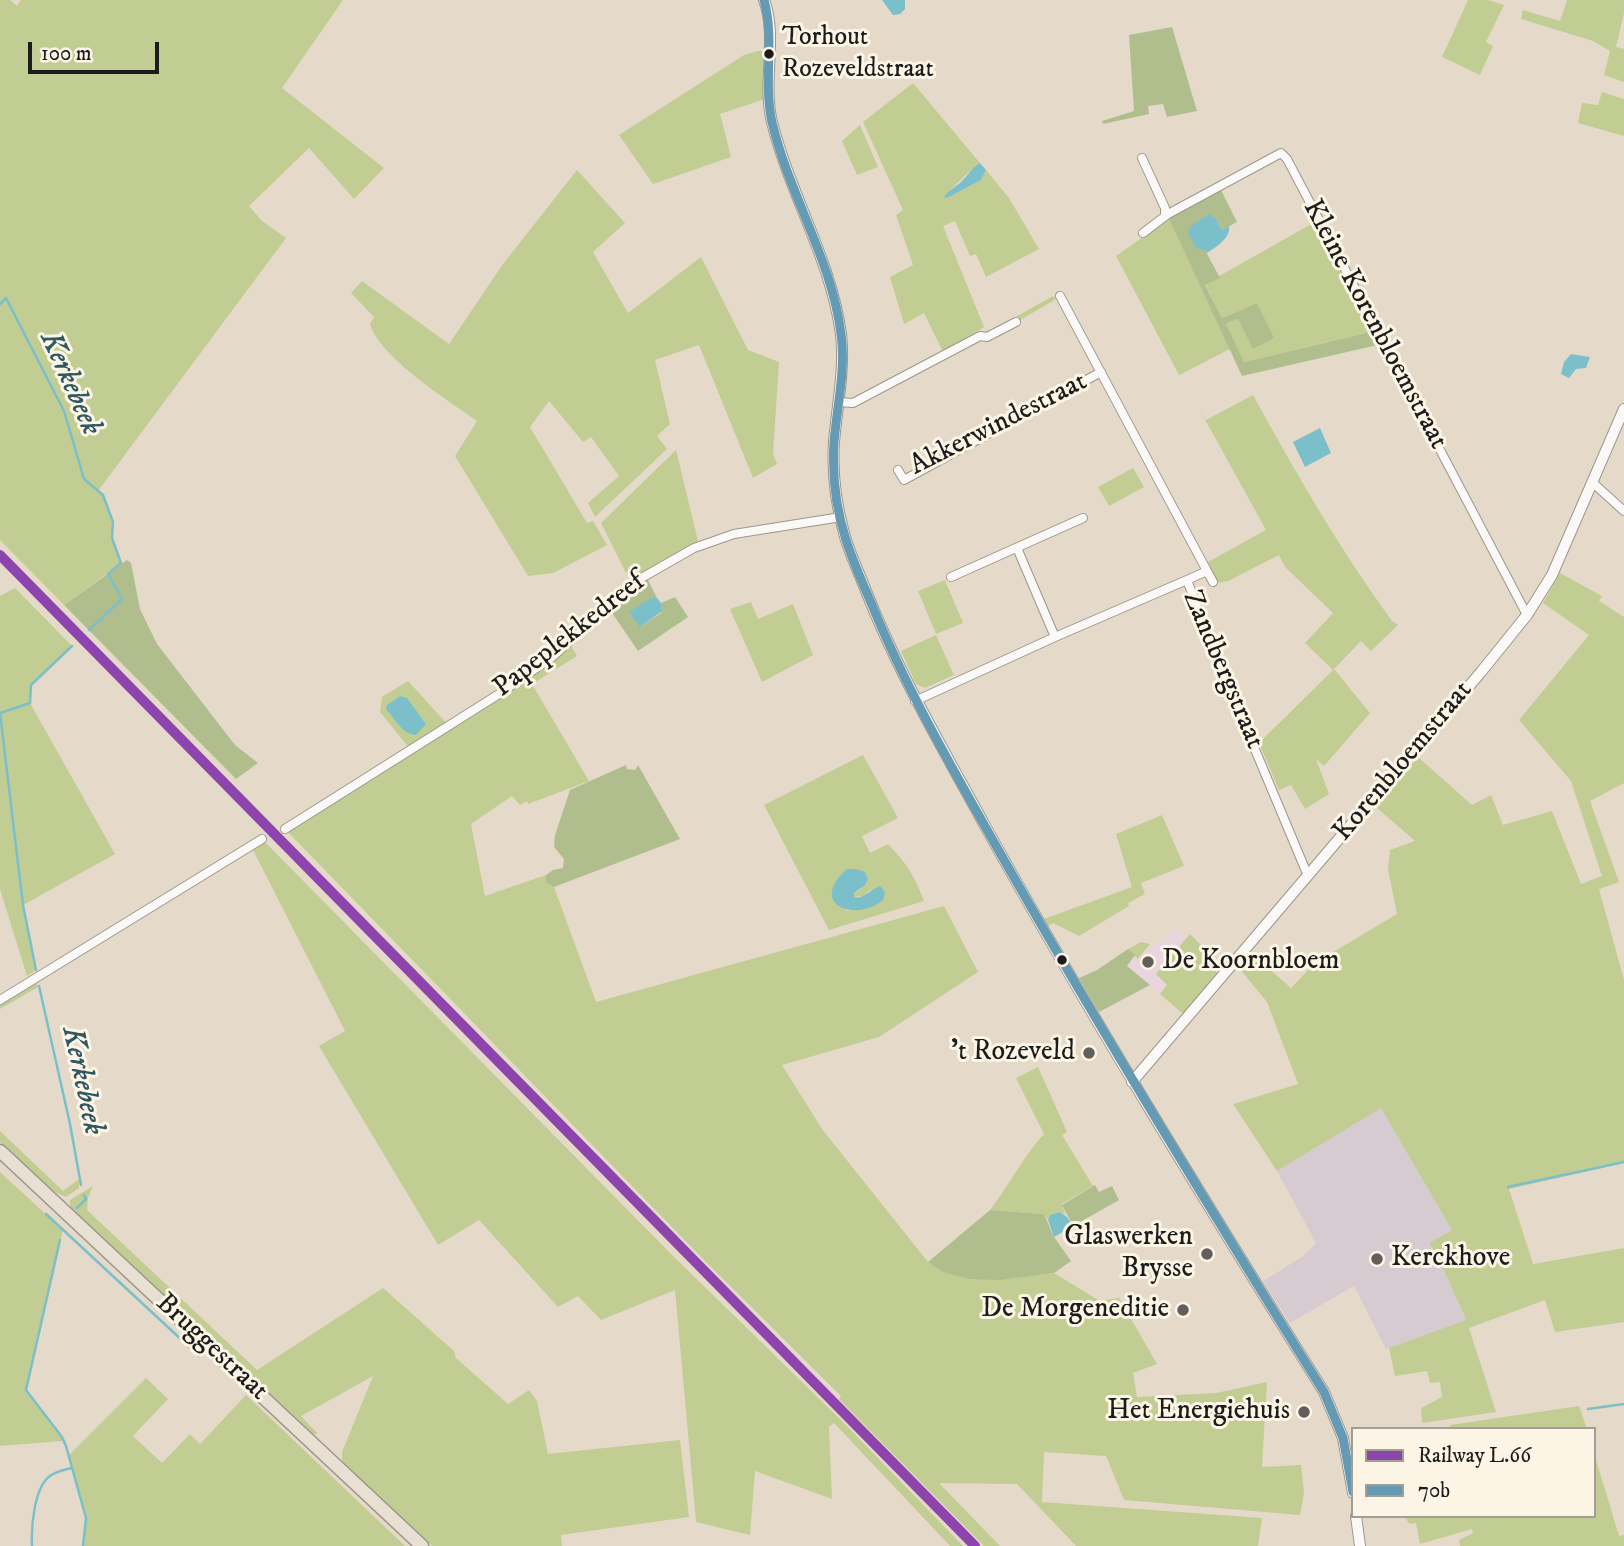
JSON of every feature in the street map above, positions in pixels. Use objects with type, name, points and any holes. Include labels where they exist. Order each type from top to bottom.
[{"type":"main road","name":"Bruggestraat","points":[[0,1151],[422,1546]]},
{"type":"street","points":[[764,0],[769,18],[768,104],[777,139],[831,289],[838,319],[842,349],[834,463],[841,517],[848,544],[874,610],[915,701],[1040,925],[1132,1082],[1324,1392],[1343,1438],[1351,1482]]},
{"type":"street","name":"Kleine Korenbloemstraat","points":[[1165,216],[1281,153],[1381,335],[1527,615]]},
{"type":"street","points":[[1142,158],[1165,208],[1165,216],[1143,233]]},
{"type":"street","name":"Akkerwindestraat","points":[[1060,296],[1208,571]]},
{"type":"street","points":[[839,402],[853,403],[980,336],[987,337],[1016,322]]},
{"type":"street","name":"Akkerwindestraat","points":[[898,470],[904,480],[1101,372]]},
{"type":"street","name":"Korenbloemstraat","points":[[1132,1082],[1527,615],[1552,575],[1624,409]]},
{"type":"street","points":[[1592,482],[1624,511]]},
{"type":"street","name":"Papeplekkedreef","points":[[285,829],[499,694],[540,665],[638,580],[694,548],[734,534],[841,517]]},
{"type":"street","points":[[951,577],[1083,518]]},
{"type":"street","points":[[1017,548],[1055,636]]},
{"type":"street","points":[[1187,580],[1208,571]]},
{"type":"street","name":"Zandbergstraat","points":[[1208,571],[1213,582]]},
{"type":"street","name":"Zandbergstraat","points":[[915,701],[1055,636],[1187,580],[1308,876]]},
{"type":"street","points":[[0,1000],[262,839]]},
{"type":"street","points":[[1356,1518],[1360,1546]]},
{"type":"shaded area","name":"De Koornbloem","points":[[1174,929],[1186,939],[1156,974],[1167,985],[1160,994],[1126,965],[1135,955],[1139,958],[1148,946],[1151,949],[1157,942],[1161,945]]},
{"type":"shaded area","points":[[1381,1107],[1452,1230],[1429,1243],[1466,1321],[1386,1349],[1354,1286],[1290,1323],[1263,1281],[1302,1257],[1316,1243],[1277,1171]]},
{"type":"green space","points":[[0,0],[10,0],[17,6],[21,0],[343,0],[282,88],[384,168],[354,199],[309,148],[249,206],[262,221],[286,238],[98,491],[103,495],[113,522],[112,538],[121,563],[64,605],[0,540]]},
{"type":"green space","points":[[1468,0],[1488,0],[1504,5],[1486,42],[1493,46],[1480,75],[1442,57]]},
{"type":"green space","points":[[1567,0],[1624,0],[1624,13],[1616,47],[1624,49],[1624,82],[1604,75],[1610,51],[1593,41],[1521,19],[1523,10],[1560,21]]},
{"type":"green space","points":[[1172,27],[1197,111],[1167,117],[1163,104],[1148,106],[1149,114],[1103,124],[1102,121],[1134,111],[1129,35]]},
{"type":"green space","points":[[768,51],[768,98],[720,114],[731,157],[653,184],[619,135],[744,55]]},
{"type":"green space","points":[[913,83],[980,163],[945,197],[981,180],[986,170],[1009,198],[1039,249],[986,277],[976,254],[970,256],[955,221],[943,226],[984,327],[943,352],[924,313],[904,324],[890,277],[913,265],[896,215],[903,210],[863,122]]},
{"type":"green space","points":[[1602,92],[1624,99],[1624,136],[1578,123],[1582,103],[1598,105]]},
{"type":"green space","points":[[860,125],[878,167],[857,175],[842,141]]},
{"type":"green space","points":[[577,170],[625,223],[593,252],[628,313],[701,257],[748,350],[779,362],[773,453],[777,464],[753,478],[699,345],[655,360],[670,424],[657,436],[667,449],[595,517],[588,503],[619,476],[591,437],[583,442],[549,401],[530,427],[587,523],[593,521],[607,545],[553,573],[528,576],[455,456],[477,421],[416,377],[387,351],[370,324],[374,317],[351,293],[362,281],[449,344],[503,264]]},
{"type":"green space","points":[[1221,190],[1237,222],[1222,230],[1216,219],[1205,250],[1220,278],[1205,285],[1222,318],[1257,303],[1274,338],[1253,349],[1238,319],[1226,324],[1244,362],[1375,331],[1382,344],[1242,376],[1169,219]]},
{"type":"green space","points":[[1169,219],[1230,349],[1179,375],[1116,256]]},
{"type":"green space","points":[[1315,222],[1375,331],[1244,362],[1225,325],[1238,319],[1273,338],[1257,303],[1222,318],[1205,284]]},
{"type":"green space","points":[[1053,296],[1056,299],[1012,325],[1010,320]]},
{"type":"green space","points":[[1253,395],[1337,539],[1392,621],[1398,625],[1371,651],[1361,641],[1334,669],[1370,713],[1324,766],[1316,759],[1329,794],[1305,809],[1291,785],[1279,790],[1259,743],[1333,670],[1305,643],[1333,613],[1285,567],[1279,555],[1228,581],[1218,583],[1208,562],[1266,530],[1197,405],[1206,420]]},
{"type":"green space","points":[[676,450],[698,541],[647,572],[631,576],[625,571],[601,523]]},
{"type":"green space","points":[[1133,468],[1144,487],[1109,506],[1098,487]]},
{"type":"green space","points":[[127,560],[131,563],[140,609],[157,644],[235,745],[258,763],[236,779],[64,605]]},
{"type":"green space","points":[[1560,573],[1602,596],[1599,601],[1624,617],[1624,783],[1590,801],[1619,882],[1599,889],[1624,980],[1624,1163],[1509,1189],[1533,1264],[1624,1248],[1624,1322],[1555,1332],[1545,1300],[1469,1328],[1496,1412],[1422,1423],[1421,1408],[1442,1397],[1440,1382],[1430,1383],[1427,1371],[1395,1376],[1389,1348],[1466,1320],[1429,1243],[1452,1230],[1381,1108],[1277,1171],[1233,1104],[1298,1084],[1267,1002],[1239,968],[1252,954],[1291,988],[1315,963],[1397,914],[1388,869],[1390,850],[1415,841],[1376,807],[1418,757],[1472,805],[1491,795],[1503,825],[1552,811],[1581,884],[1602,876],[1571,781],[1519,720],[1589,635],[1543,603]]},
{"type":"green space","points":[[647,578],[657,598],[651,598],[640,627],[661,613],[661,603],[675,597],[688,617],[638,651],[608,607]]},
{"type":"green space","points":[[945,580],[963,623],[936,634],[918,591]]},
{"type":"green space","points":[[15,588],[72,646],[31,685],[30,703],[115,854],[23,905],[36,970],[27,976],[0,889],[0,596]]},
{"type":"green space","points":[[751,602],[758,619],[793,604],[813,655],[762,682],[730,609]]},
{"type":"green space","points":[[936,635],[954,675],[925,688],[916,684],[901,651]]},
{"type":"green space","points":[[568,640],[577,656],[532,684],[589,781],[528,804],[527,801],[520,805],[512,796],[471,824],[485,896],[546,875],[546,883],[554,887],[596,1002],[944,906],[978,972],[879,1037],[782,1065],[822,1129],[928,1262],[1034,1275],[1054,1273],[1100,1301],[1119,1298],[1157,1364],[1133,1373],[1137,1397],[1216,1393],[1267,1382],[1262,1467],[1301,1465],[1304,1493],[1300,1515],[1124,1500],[1106,1456],[1044,1452],[1042,1502],[1262,1518],[1258,1546],[1076,1546],[1017,1484],[939,1483],[1000,1546],[984,1546],[839,1399],[841,1396],[705,1261],[285,829],[411,750],[380,712],[382,697],[408,681],[449,726],[499,694]]},
{"type":"green space","points":[[863,755],[898,818],[862,836],[870,853],[888,844],[909,870],[924,901],[829,930],[764,805]],"holes":[[[856,869],[861,889],[854,893],[854,897],[864,896],[871,889],[870,907],[846,911]]]},
{"type":"green space","points":[[626,765],[627,769],[635,770],[638,765],[680,839],[554,887],[546,883],[546,875],[563,868],[564,859],[554,847],[555,835],[570,790]]},
{"type":"green space","points":[[1162,815],[1184,866],[1141,883],[1145,894],[1079,936],[1053,923],[1048,926],[1044,919],[1132,887],[1116,834]]},
{"type":"green space","points":[[262,839],[963,1546],[950,1546],[834,1423],[829,1427],[832,1499],[755,1471],[750,1535],[696,1522],[675,1290],[601,1320],[578,1296],[558,1307],[479,1220],[438,1245],[319,1046],[345,1031],[251,846]]},
{"type":"green space","points":[[1190,934],[1204,948],[1217,973],[1183,1014],[1160,994],[1167,985],[1156,974]]},
{"type":"green space","points":[[1141,942],[1150,944],[1138,959],[1128,949]]},
{"type":"green space","points":[[1128,949],[1135,955],[1127,966],[1150,985],[1099,1012],[1079,978],[1097,970]]},
{"type":"green space","points":[[36,981],[38,987],[0,1009],[0,1002]]},
{"type":"green space","points":[[1038,1067],[1067,1132],[1062,1135],[1093,1186],[1062,1204],[1065,1214],[1060,1212],[1050,1215],[1048,1220],[1044,1214],[990,1210],[1044,1134],[1016,1078]]},
{"type":"green space","points":[[0,1131],[63,1191],[79,1179],[79,1188],[66,1197],[53,1191],[0,1142]]},
{"type":"green space","points":[[0,1172],[63,1230],[26,1390],[62,1437],[62,1441],[0,1446]]},
{"type":"green space","points":[[1095,1185],[1099,1192],[1112,1186],[1119,1200],[1073,1226],[1062,1205]]},
{"type":"green space","points":[[93,1186],[87,1210],[257,1370],[383,1288],[454,1351],[456,1358],[508,1404],[529,1390],[537,1401],[548,1454],[680,1440],[689,1517],[561,1535],[562,1546],[432,1546],[342,1462],[342,1452],[373,1376],[301,1416],[318,1434],[313,1434],[255,1380],[243,1365],[227,1354],[70,1207],[70,1200]]},
{"type":"green space","points":[[990,1210],[1044,1214],[1054,1237],[1071,1261],[1054,1273],[999,1280],[969,1279],[943,1272],[928,1262]]},
{"type":"green space","points":[[146,1378],[168,1399],[133,1436],[162,1463],[190,1434],[200,1444],[246,1395],[405,1546],[83,1546],[86,1518],[68,1456]]},
{"type":"green space","points":[[1579,1406],[1586,1427],[1450,1427]]},
{"type":"green space","points":[[1596,1460],[1619,1536],[1624,1535],[1624,1546],[1460,1546],[1459,1540],[1473,1533],[1472,1529],[1420,1544],[1416,1523],[1410,1524],[1405,1518],[1596,1518]]},
{"type":"water","points":[[882,0],[905,0],[905,9],[900,14],[893,15]]},
{"type":"water","points":[[980,163],[986,170],[981,180],[947,198],[944,197],[963,180]]},
{"type":"water","points":[[1209,214],[1216,219],[1222,230],[1229,226],[1229,230],[1222,242],[1207,253],[1196,248],[1188,233],[1191,226]]},
{"type":"water","points":[[1571,354],[1590,357],[1586,368],[1576,369],[1569,378],[1561,374],[1564,362]]},
{"type":"water","points":[[1320,428],[1331,453],[1305,467],[1293,442]]},
{"type":"water","points":[[651,598],[657,598],[661,603],[661,612],[640,627],[629,612]]},
{"type":"water","points":[[400,696],[407,698],[426,724],[416,735],[403,729],[386,709],[387,705]]},
{"type":"water","points":[[847,869],[865,872],[868,879],[865,885],[854,893],[854,897],[864,896],[880,886],[885,892],[883,900],[859,910],[848,910],[839,906],[833,900],[832,892],[836,881]]},
{"type":"water","points":[[1060,1212],[1073,1226],[1054,1237],[1048,1220],[1050,1215]]},
{"type":"waterway","name":"Kerkebeek","points":[[0,304],[6,298],[64,411],[84,479],[103,495],[113,522],[112,538],[121,563],[108,574],[122,599],[89,630]]},
{"type":"waterway","name":"Kerkebeek","points":[[36,970],[23,905],[0,713],[30,703],[31,685],[72,646]]},
{"type":"waterway","name":"Kerkebeek","points":[[39,986],[81,1185]]},
{"type":"waterway","points":[[1508,1187],[1624,1162]]},
{"type":"waterway","name":"Kerkebeek","points":[[77,1208],[86,1199],[84,1195]]},
{"type":"waterway","points":[[46,1214],[199,1356]]},
{"type":"waterway","name":"Kerkebeek","points":[[60,1240],[26,1390],[66,1446],[86,1518],[83,1546]]},
{"type":"waterway","points":[[1588,1409],[1624,1404]]},
{"type":"waterway","points":[[32,1546],[33,1519],[40,1489],[52,1474],[71,1468]]},
{"type":"rail line","name":"L.66","points":[[0,555],[975,1546]]},
{"type":"transit line","name":"70b","points":[[764,0],[769,30],[768,92],[772,122],[779,149],[829,280],[841,334],[842,361],[834,442],[834,479],[837,504],[855,565],[914,697],[995,844],[1156,1120],[1324,1392],[1343,1438],[1351,1481]]},
{"type":"place","name":"Torhout Rozeveldstraat","points":[[769,54]]},
{"type":"place","name":"De Koornbloem","points":[[1148,962]]},
{"type":"place","name":"'t Rozeveld","points":[[1089,1053]]},
{"type":"place","name":"Glaswerken Brysse","points":[[1207,1254]]},
{"type":"place","name":"Kerckhove","points":[[1377,1259]]},
{"type":"place","name":"De Morgeneditie","points":[[1183,1310]]},
{"type":"place","name":"Het Energiehuis","points":[[1304,1412]]}]
